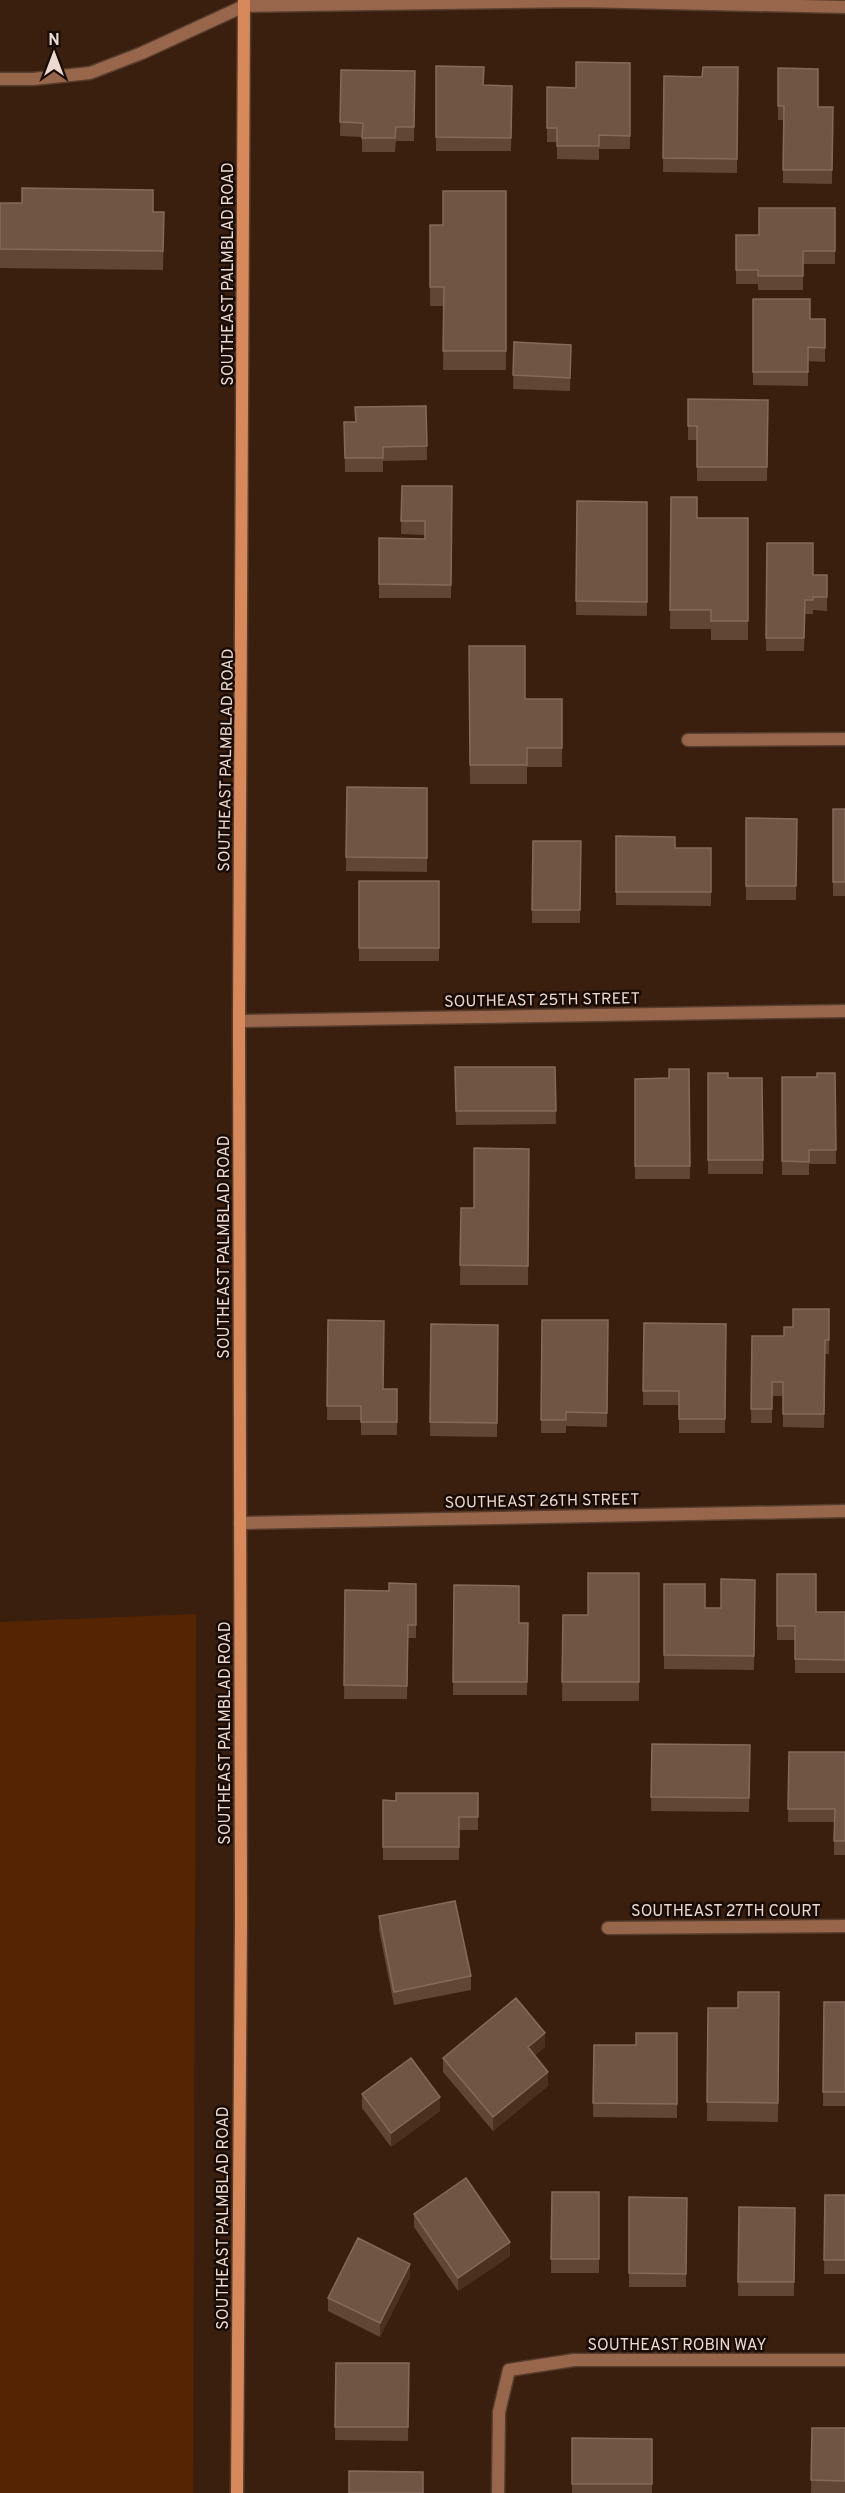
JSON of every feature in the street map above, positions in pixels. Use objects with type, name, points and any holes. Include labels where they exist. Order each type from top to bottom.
[{"type":"street","points":[[0,79],[33,79],[90,73],[142,53],[244,3],[581,1],[845,7]]},
{"type":"street","name":"SOUTHEAST PALMBLAD ROAD","points":[[237,2493],[241,1916],[238,1021],[244,3]]},
{"type":"street","points":[[688,740],[845,739]]},
{"type":"street","name":"SOUTHEAST 25TH STREET","points":[[238,1021],[845,1011]]},
{"type":"street","name":"SOUTHEAST 26TH STREET","points":[[240,1522],[845,1510]]},
{"type":"street","name":"SOUTHEAST 27TH COURT","points":[[608,1928],[845,1926]]},
{"type":"street","name":"SOUTHEAST ROBIN WAY","points":[[498,2493],[499,2412],[509,2370],[573,2360],[845,2360]]},
{"type":"shaded area","points":[[196,1614],[193,2493],[0,2493],[0,1622]]},
{"type":"building","points":[[576,62],[630,63],[630,136],[599,135],[599,146],[557,146],[557,128],[547,128],[547,87],[576,88]]},
{"type":"building","points":[[436,66],[484,67],[483,85],[512,86],[511,138],[436,137]]},
{"type":"building","points":[[703,67],[738,67],[737,159],[663,158],[664,76],[702,77]]},
{"type":"building","points":[[778,68],[818,69],[818,107],[833,107],[832,170],[783,170],[784,106],[778,106]]},
{"type":"building","points":[[341,70],[415,71],[414,127],[396,127],[395,138],[362,138],[363,123],[340,122]]},
{"type":"building","points":[[22,188],[153,190],[153,212],[164,212],[163,251],[0,249],[0,203],[22,203]]},
{"type":"building","points":[[443,191],[506,191],[506,351],[443,351],[444,287],[430,287],[430,225],[443,225]]},
{"type":"building","points":[[759,208],[835,208],[835,251],[803,251],[803,276],[758,276],[758,270],[736,270],[736,235],[759,235]]},
{"type":"building","points":[[753,299],[810,299],[810,319],[825,319],[825,348],[808,347],[808,372],[753,372]]},
{"type":"building","points":[[514,342],[571,345],[570,378],[513,375]]},
{"type":"building","points":[[688,399],[768,400],[767,467],[697,467],[697,426],[688,426]]},
{"type":"building","points":[[426,406],[427,446],[383,447],[383,458],[345,458],[344,422],[356,422],[355,407]]},
{"type":"building","points":[[402,486],[452,486],[451,585],[379,584],[379,538],[425,539],[425,521],[401,521]]},
{"type":"building","points":[[671,497],[697,497],[697,518],[748,518],[748,621],[711,621],[711,610],[670,610]]},
{"type":"building","points":[[577,501],[647,502],[647,602],[576,601]]},
{"type":"building","points":[[767,543],[813,543],[813,575],[827,575],[827,597],[813,597],[813,600],[805,600],[804,638],[766,638]]},
{"type":"building","points":[[469,646],[525,646],[525,699],[562,699],[562,748],[527,748],[527,765],[470,765]]},
{"type":"building","points":[[347,787],[427,788],[427,858],[346,857]]},
{"type":"building","points":[[833,809],[845,809],[845,882],[833,882]]},
{"type":"building","points":[[746,818],[797,819],[796,886],[746,886]]},
{"type":"building","points":[[616,836],[675,837],[675,848],[711,848],[711,892],[616,892]]},
{"type":"building","points":[[533,841],[581,841],[580,910],[532,910]]},
{"type":"building","points":[[359,881],[439,881],[439,948],[359,948]]},
{"type":"building","points":[[455,1067],[555,1067],[556,1111],[456,1111]]},
{"type":"building","points":[[669,1069],[689,1069],[690,1166],[635,1166],[635,1079],[669,1078]]},
{"type":"building","points":[[708,1073],[728,1073],[728,1078],[762,1078],[763,1160],[708,1160]]},
{"type":"building","points":[[817,1073],[835,1073],[836,1150],[809,1150],[809,1162],[782,1161],[782,1077],[817,1077]]},
{"type":"building","points":[[474,1148],[529,1149],[528,1266],[460,1265],[461,1208],[474,1208]]},
{"type":"building","points":[[793,1309],[829,1309],[829,1340],[825,1340],[824,1414],[783,1414],[783,1382],[772,1382],[772,1409],[751,1409],[752,1336],[784,1336],[784,1327],[793,1327]]},
{"type":"building","points":[[328,1320],[384,1321],[383,1389],[397,1389],[397,1422],[361,1422],[361,1406],[327,1406]]},
{"type":"building","points":[[542,1320],[608,1320],[607,1413],[566,1412],[566,1420],[541,1420]]},
{"type":"building","points":[[644,1323],[726,1324],[725,1419],[679,1419],[679,1391],[643,1391]]},
{"type":"building","points":[[431,1324],[498,1325],[497,1423],[430,1422]]},
{"type":"building","points":[[588,1573],[639,1573],[639,1682],[562,1682],[563,1615],[588,1615]]},
{"type":"building","points":[[777,1574],[816,1574],[816,1612],[845,1612],[845,1660],[795,1659],[795,1626],[777,1626]]},
{"type":"building","points":[[721,1579],[755,1580],[754,1656],[664,1655],[664,1584],[705,1584],[705,1608],[721,1608]]},
{"type":"building","points":[[389,1583],[416,1584],[416,1625],[408,1625],[407,1686],[344,1685],[345,1590],[389,1591]]},
{"type":"building","points":[[454,1585],[519,1586],[519,1623],[528,1623],[527,1682],[453,1682]]},
{"type":"building","points":[[652,1744],[750,1745],[749,1798],[651,1797]]},
{"type":"building","points":[[789,1752],[845,1752],[845,1841],[834,1841],[835,1809],[788,1809]]},
{"type":"building","points":[[396,1793],[478,1793],[478,1817],[459,1817],[459,1847],[383,1847],[383,1800],[396,1801]]},
{"type":"building","points":[[455,1901],[471,1976],[394,1992],[379,1916]]},
{"type":"building","points":[[738,1992],[779,1992],[778,2103],[707,2102],[708,2008],[738,2008]]},
{"type":"building","points":[[516,1998],[545,2033],[528,2047],[548,2072],[493,2117],[443,2058]]},
{"type":"building","points":[[824,2002],[845,2002],[845,2092],[823,2092]]},
{"type":"building","points":[[636,2033],[677,2033],[677,2104],[593,2103],[594,2045],[636,2045]]},
{"type":"building","points":[[411,2058],[440,2097],[391,2133],[362,2094]]},
{"type":"building","points":[[466,2178],[510,2242],[458,2278],[414,2214]]},
{"type":"building","points":[[552,2192],[599,2192],[599,2259],[551,2259]]},
{"type":"building","points":[[825,2195],[845,2195],[845,2260],[824,2260]]},
{"type":"building","points":[[629,2197],[687,2198],[686,2274],[629,2273]]},
{"type":"building","points":[[739,2207],[795,2208],[794,2282],[738,2282]]},
{"type":"building","points":[[358,2238],[410,2264],[380,2323],[328,2298]]},
{"type":"building","points":[[336,2363],[409,2363],[408,2427],[335,2427]]},
{"type":"building","points":[[812,2428],[845,2428],[845,2481],[811,2480]]},
{"type":"building","points":[[572,2438],[652,2439],[652,2484],[572,2484]]},
{"type":"building","points":[[349,2471],[423,2472],[423,2493],[349,2493]]}]
